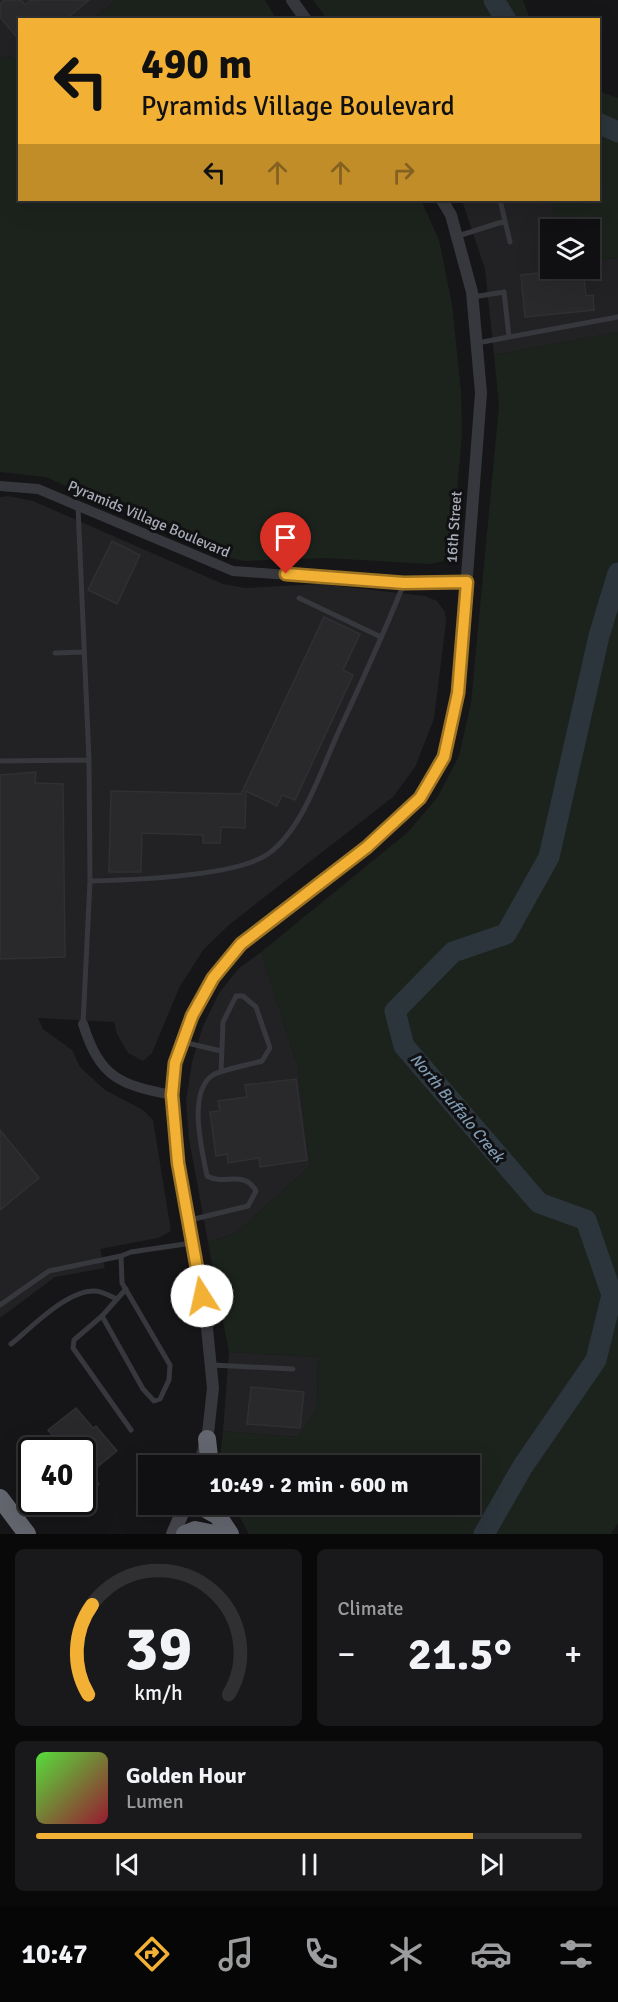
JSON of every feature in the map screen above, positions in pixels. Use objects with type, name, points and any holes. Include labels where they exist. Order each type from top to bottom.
[{"type":"highway","points":[[207,1439],[209,1455]]},
{"type":"highway","points":[[0,1498],[27,1534]]},
{"type":"highway","points":[[200,1515],[216,1534]]},
{"type":"highway","points":[[216,1515],[231,1534]]},
{"type":"highway","points":[[224,1515],[231,1534]]},
{"type":"highway","points":[[184,1534],[195,1530],[216,1534]]},
{"type":"main road","points":[[173,1534],[181,1515]]},
{"type":"street","points":[[292,0],[305,18]]},
{"type":"street","name":"16th Street","points":[[202,1455],[207,1439],[213,1388],[206,1318],[178,1163],[172,1095],[175,1063],[192,1016],[213,978],[241,944],[367,847],[420,798],[444,757],[456,703],[481,393],[473,297],[451,215],[443,201]]},
{"type":"street","name":"Pyramids Village Boulevard","points":[[0,486],[38,489],[233,571],[404,583],[467,582]]},
{"type":"street","points":[[83,1024],[100,1064],[113,1076],[138,1089],[172,1095]]},
{"type":"lane","points":[[500,201],[510,243]]},
{"type":"lane","points":[[457,236],[505,221]]},
{"type":"lane","points":[[473,297],[504,292],[509,337]]},
{"type":"lane","points":[[477,343],[618,317]]},
{"type":"lane","points":[[78,507],[89,760],[90,880],[83,1024]]},
{"type":"lane","points":[[90,880],[170,877],[231,867],[268,854],[289,832],[310,795],[404,583]]},
{"type":"lane","points":[[299,598],[381,637]]},
{"type":"lane","points":[[55,653],[84,652]]},
{"type":"lane","points":[[0,761],[89,760]]},
{"type":"lane","points":[[188,1220],[248,1206],[256,1191],[252,1184],[239,1177],[220,1179],[207,1176],[201,1144],[199,1100],[202,1087],[214,1074],[262,1061],[270,1048],[256,1007],[243,996],[236,996],[223,1023],[221,1072]]},
{"type":"lane","points":[[183,1042],[221,1051]]},
{"type":"lane","points":[[0,1305],[38,1276],[49,1271],[131,1252],[192,1243]]},
{"type":"lane","points":[[102,1316],[143,1389],[154,1401],[160,1399],[169,1380],[170,1365],[122,1283],[121,1256]]},
{"type":"lane","points":[[126,1289],[102,1316],[74,1340],[73,1348],[131,1430]]},
{"type":"lane","points":[[11,1344],[60,1304],[80,1294],[95,1291],[117,1299]]},
{"type":"lane","points":[[211,1365],[293,1370]]},
{"type":"shaded area","points":[[0,0],[117,0],[92,18],[18,18],[18,62],[8,56],[0,58]]},
{"type":"shaded area","points":[[117,0],[265,0],[275,18],[92,18]]},
{"type":"shaded area","points":[[313,0],[523,0],[530,18],[326,18]]},
{"type":"shaded area","points":[[8,56],[18,62],[18,201],[421,201],[439,240],[452,304],[461,392],[462,433],[452,548],[443,561],[430,564],[326,558],[243,561],[224,556],[46,477],[0,472],[0,58]]},
{"type":"shaded area","points":[[600,91],[618,98],[618,258],[600,259],[600,219],[555,219],[551,201],[600,201]]},
{"type":"shaded area","points":[[462,201],[551,201],[555,219],[540,219],[540,279],[600,279],[600,259],[618,258],[618,332],[494,355],[485,269]]},
{"type":"shaded area","points":[[618,332],[618,1523],[611,1534],[249,1534],[239,1515],[480,1515],[480,1455],[220,1455],[223,1431],[298,1437],[317,1408],[318,1357],[229,1352],[208,1242],[236,1233],[310,1166],[298,1067],[261,952],[407,833],[437,798],[459,756],[471,703],[499,406],[494,355]]},
{"type":"shaded area","points":[[8,496],[33,501],[223,584],[245,588],[320,584],[425,596],[437,601],[445,612],[446,622],[434,719],[415,767],[393,797],[230,924],[204,949],[180,986],[152,1053],[143,1061],[128,1053],[117,1034],[114,1022],[38,1018],[43,1029],[72,1050],[80,1067],[105,1090],[143,1110],[153,1120],[171,1231],[158,1238],[100,1249],[105,1268],[55,1277],[0,1318],[0,497]]},
{"type":"shaded area","points":[[261,952],[298,1067],[310,1166],[236,1233],[208,1242],[189,1139],[186,1101],[192,1062],[203,1026],[219,993],[238,969]]},
{"type":"shaded area","points":[[229,1352],[318,1357],[317,1408],[298,1437],[223,1431]]},
{"type":"building","points":[[5,0],[21,0],[25,5],[31,0],[89,0],[67,18],[18,18],[18,39],[0,17],[0,4]]},
{"type":"building","points":[[540,273],[540,279],[584,279],[586,296],[593,295],[594,310],[525,317],[521,275]]},
{"type":"building","points":[[112,541],[140,555],[117,604],[88,590]]},
{"type":"building","points":[[324,617],[360,634],[343,670],[353,675],[295,800],[282,795],[277,806],[246,791],[245,828],[221,827],[220,843],[203,843],[203,835],[142,833],[141,872],[109,872],[111,791],[241,794]]},
{"type":"building","points":[[36,772],[35,783],[63,784],[65,957],[0,959],[0,775]]},
{"type":"building","points":[[296,1079],[307,1160],[260,1167],[259,1158],[228,1163],[227,1154],[216,1156],[210,1112],[220,1111],[218,1101],[247,1097],[245,1085]]},
{"type":"building","points":[[0,1130],[39,1178],[0,1210]]},
{"type":"building","points":[[251,1387],[304,1392],[300,1428],[247,1424]]},
{"type":"building","points":[[76,1408],[93,1428],[96,1426],[117,1451],[96,1468],[96,1437],[54,1437],[48,1430]]},
{"type":"waterway","name":"North Buffalo Creek","points":[[494,0],[505,18]]},
{"type":"waterway","name":"North Buffalo Creek","points":[[600,124],[618,132]]},
{"type":"waterway","name":"North Buffalo Creek","points":[[484,1534],[523,1466],[596,1360],[612,1295],[586,1220],[539,1203],[404,1046],[395,1011],[453,952],[506,934],[549,857],[599,636],[618,573]]},
{"type":"route","points":[[202,1296],[178,1163],[172,1095],[175,1063],[192,1016],[213,978],[241,944],[367,847],[420,798],[444,757],[458,693],[467,582],[404,583],[286,574]]}]
